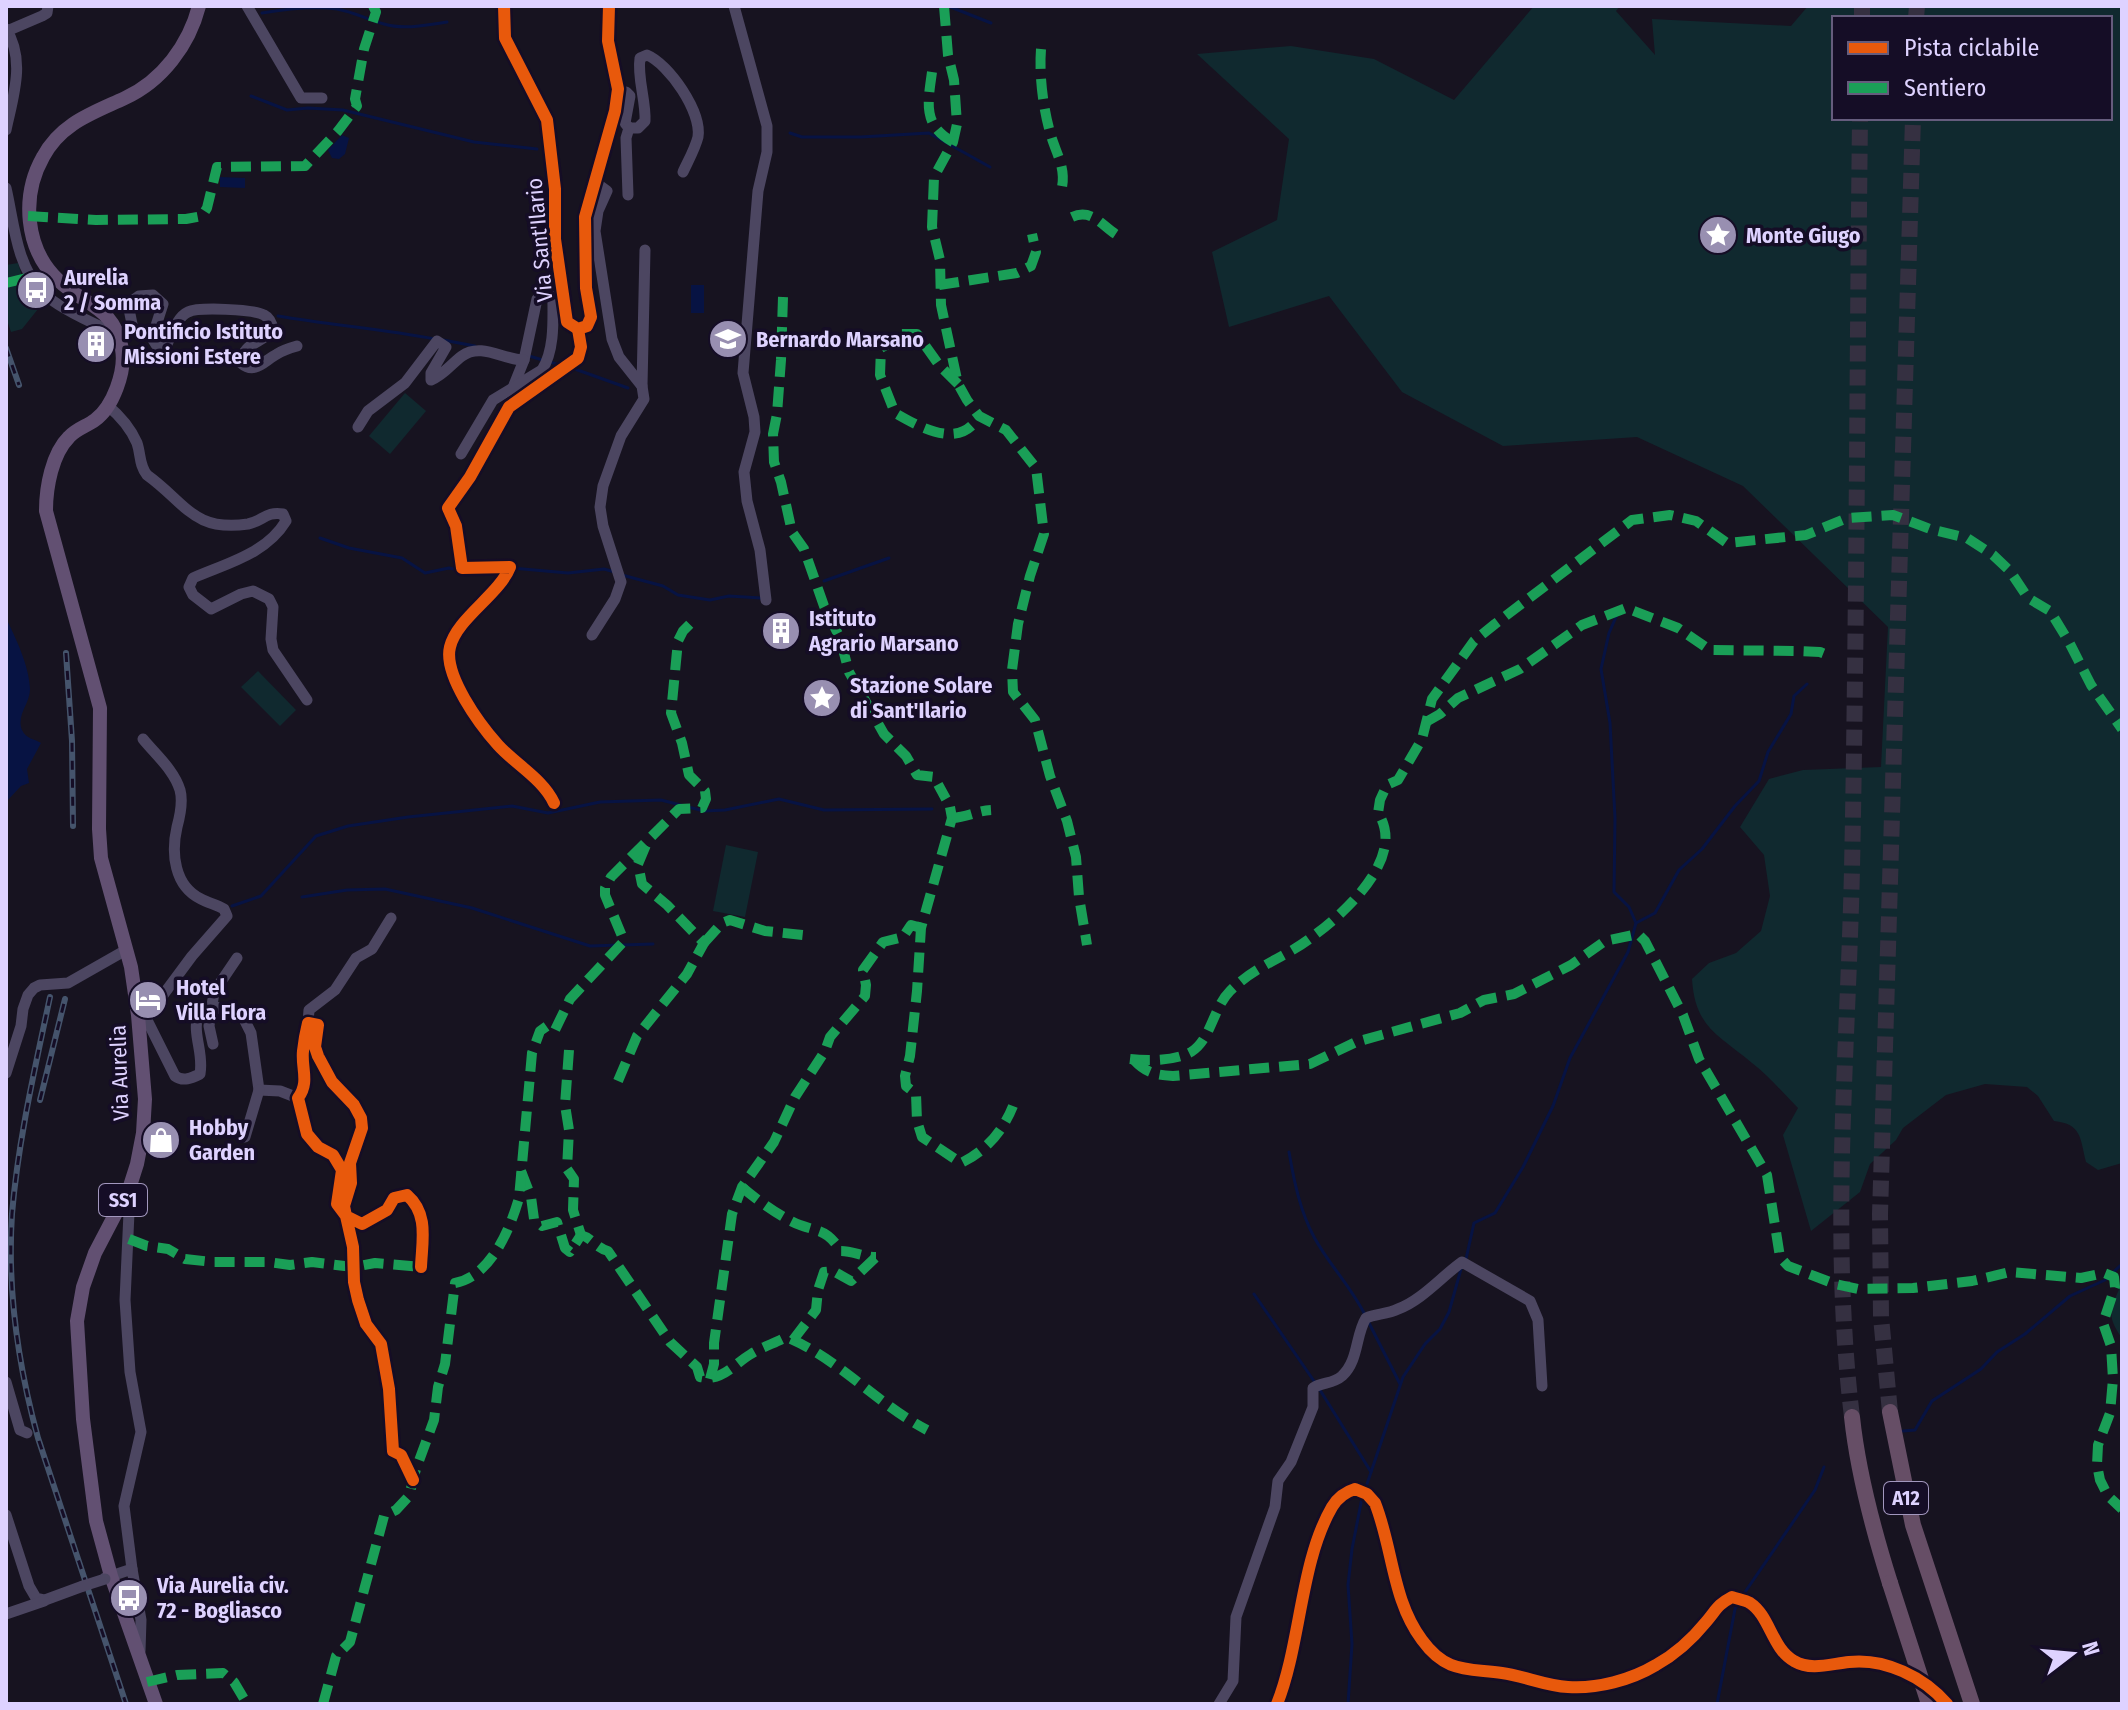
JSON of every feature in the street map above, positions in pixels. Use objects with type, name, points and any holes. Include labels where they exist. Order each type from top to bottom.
[{"type":"highway","name":"A12","points":[[1890,1412],[1904,1489],[1930,1582],[1972,1704]]},
{"type":"highway","name":"A12","points":[[1852,1417],[1873,1529],[1929,1704]]},
{"type":"main road","points":[[118,333],[101,309],[60,282],[46,267],[28,216],[34,177],[51,143],[67,127],[135,93],[166,67],[190,30],[199,6]]},
{"type":"main road","name":"Via Aurelia","points":[[118,333],[123,356],[121,371],[107,405],[96,420],[67,438],[57,454],[46,504],[95,683],[101,731],[101,858],[142,1016],[143,1133],[130,1186],[95,1253],[83,1287],[77,1321],[80,1386],[96,1521],[108,1578],[156,1704]]},
{"type":"street","points":[[6,130],[17,69],[16,53],[6,30],[42,16],[47,13],[48,6]]},
{"type":"street","points":[[247,6],[301,98],[322,98]]},
{"type":"street","name":"Via Sant'Ilario","points":[[504,6],[505,38],[547,120],[554,177],[555,239],[567,322],[578,329],[587,326],[591,317],[586,288],[585,217],[615,111],[617,92],[608,41],[609,6]]},
{"type":"street","points":[[734,6],[767,126],[767,152],[758,191],[743,373],[755,432],[744,472],[745,487],[760,550],[766,600]]},
{"type":"street","name":"Via Sant'Ilario","points":[[629,128],[638,128],[645,121],[639,64],[640,58],[647,55],[653,57],[678,83],[696,119],[698,134],[683,172]]},
{"type":"street","name":"Via Sant'Ilario","points":[[617,92],[626,92],[630,96],[625,123],[629,128]]},
{"type":"street","name":"Via Sant'Ilario","points":[[628,195],[626,138],[629,128]]},
{"type":"street","name":"Via Sant'Ilario","points":[[596,183],[607,191],[598,211],[595,231],[612,339],[619,357],[642,386]]},
{"type":"street","points":[[6,188],[20,254],[31,277],[43,294],[79,315],[118,333],[131,329],[128,304],[139,296],[153,295],[163,304],[152,338],[157,346],[167,344],[184,314],[193,310],[266,315],[273,330],[268,336],[247,346],[241,363],[247,368],[254,369],[297,346]]},
{"type":"street","points":[[592,635],[615,599],[621,582],[600,507],[603,486],[621,436],[644,399],[645,250]]},
{"type":"street","points":[[461,454],[493,400],[542,370],[546,364],[553,283],[555,278],[561,277]]},
{"type":"street","points":[[514,385],[524,360],[537,299]]},
{"type":"street","points":[[554,803],[544,788],[497,744],[460,694],[454,678],[450,657],[454,639],[510,567],[462,568],[456,526],[448,508],[470,477],[509,407],[578,358],[581,347],[578,329]]},
{"type":"street","points":[[358,427],[368,411],[405,383],[437,341],[446,347],[431,373],[431,380],[466,353],[477,351],[524,360]]},
{"type":"street","points":[[107,405],[136,442],[140,466],[147,475],[204,522],[214,525],[251,523],[270,513],[283,514],[286,521],[277,536],[261,549],[193,578],[189,587],[193,595],[211,609],[253,591],[269,599],[273,607],[273,650],[307,700]]},
{"type":"street","points":[[143,739],[173,774],[181,793],[174,842],[175,864],[180,877],[187,890],[224,909],[227,916],[142,1016],[179,1079],[200,1074],[194,1028],[198,1013],[213,1006],[243,1017],[251,1033],[259,1090],[245,1137]]},
{"type":"street","points":[[391,918],[372,949],[356,958],[335,990],[309,1010],[302,1053],[304,1088],[298,1098],[312,1142],[333,1155],[339,1163],[342,1178],[337,1204],[346,1216],[362,1224],[387,1210],[394,1198],[407,1195],[416,1203],[424,1225],[421,1267]]},
{"type":"street","points":[[6,1073],[21,1026],[23,1009],[34,988],[68,983],[126,950]]},
{"type":"street","points":[[213,1044],[209,1026],[214,992],[237,958]]},
{"type":"street","points":[[308,1023],[318,1025],[315,1047],[332,1082],[354,1105],[361,1118],[362,1128],[350,1163],[351,1183],[344,1206],[353,1247],[358,1300],[366,1324],[381,1344],[389,1389],[393,1451],[401,1455],[413,1480]]},
{"type":"street","points":[[259,1090],[280,1091],[298,1098]]},
{"type":"street","points":[[130,1186],[125,1300],[130,1372],[141,1432],[124,1506],[141,1620],[139,1659]]},
{"type":"street","points":[[1219,1704],[1233,1681],[1236,1617],[1275,1507],[1278,1481],[1291,1462],[1313,1407],[1313,1388],[1319,1384],[1329,1384],[1342,1376],[1358,1348],[1366,1318],[1398,1310],[1420,1297],[1462,1262],[1530,1301],[1538,1320],[1542,1386]]},
{"type":"street","points":[[6,1382],[16,1422],[20,1430],[27,1433]]},
{"type":"street","points":[[1277,1704],[1286,1683],[1319,1538],[1332,1506],[1345,1492],[1363,1492],[1375,1503],[1398,1593],[1420,1638],[1438,1659],[1458,1669],[1503,1673],[1566,1687],[1592,1686],[1623,1679],[1656,1666],[1683,1646],[1707,1622],[1717,1605],[1732,1597],[1750,1603],[1792,1660],[1808,1666],[1881,1662],[1921,1681],[1947,1704]]},
{"type":"street","points":[[6,1515],[29,1586],[36,1598],[45,1600]]},
{"type":"street","points":[[6,1614],[132,1569]]},
{"type":"green space","points":[[1534,6],[1620,6],[1616,11],[1655,55],[1652,19],[1791,26],[1808,6],[2122,6],[2122,1163],[2098,1170],[2086,1162],[2081,1139],[2075,1129],[2054,1121],[2038,1096],[2027,1087],[1985,1084],[1946,1095],[1903,1128],[1896,1140],[1870,1164],[1860,1192],[1811,1231],[1783,1135],[1798,1108],[1764,1073],[1711,1029],[1698,1009],[1692,979],[1709,963],[1736,953],[1761,931],[1770,896],[1764,855],[1740,827],[1769,779],[1803,770],[1881,767],[1888,627],[1743,486],[1637,437],[1503,446],[1402,392],[1329,296],[1229,327],[1212,252],[1277,220],[1289,139],[1197,54],[1291,46],[1374,59],[1454,100]]},
{"type":"green space","points":[[18,263],[23,280],[42,304],[22,329],[11,332],[6,317],[6,265]]},
{"type":"green space","points":[[405,393],[426,411],[390,454],[369,436]]},
{"type":"green space","points":[[258,671],[296,710],[280,726],[241,687]]},
{"type":"green space","points":[[726,845],[758,852],[745,917],[713,911]]},
{"type":"green space","points":[[2122,1283],[2122,1338],[2113,1323],[2112,1311]]},
{"type":"shaded area","points":[[342,135],[349,138],[345,154],[339,159],[332,158],[328,150]]},
{"type":"shaded area","points":[[220,177],[245,178],[245,188],[220,187]]},
{"type":"shaded area","points":[[691,285],[704,285],[704,313],[691,313]]},
{"type":"shaded area","points":[[6,618],[29,680],[29,694],[21,719],[22,730],[41,743],[27,769],[29,783],[21,786],[6,802]]},
{"type":"waterway","points":[[948,6],[991,23]]},
{"type":"waterway","points":[[262,13],[328,8],[399,27],[447,22]]},
{"type":"waterway","points":[[251,96],[287,110],[343,110],[474,142],[537,149]]},
{"type":"waterway","points":[[790,133],[802,137],[929,133],[990,167]]},
{"type":"waterway","points":[[278,316],[435,339]]},
{"type":"waterway","points":[[443,340],[475,346]]},
{"type":"waterway","points":[[529,356],[560,365]]},
{"type":"waterway","points":[[572,368],[628,388]]},
{"type":"waterway","points":[[320,538],[349,548],[402,558],[425,573],[449,568],[460,570]]},
{"type":"waterway","points":[[824,581],[889,558]]},
{"type":"waterway","points":[[512,568],[568,573],[604,569],[615,572]]},
{"type":"waterway","points":[[622,575],[663,586],[678,595],[710,600],[729,596],[761,598]]},
{"type":"waterway","points":[[1620,608],[1609,633],[1601,669],[1610,723],[1615,818],[1614,892],[1629,907],[1636,923]]},
{"type":"waterway","points":[[1466,1259],[1474,1223],[1495,1213],[1523,1167],[1553,1106],[1570,1058],[1628,952],[1636,923],[1655,913],[1679,870],[1702,849],[1759,781],[1768,752],[1791,714],[1794,696],[1807,684]]},
{"type":"waterway","points":[[232,906],[261,896],[316,836],[348,826],[408,817],[512,806],[548,813],[600,802],[661,800],[704,811],[779,799],[824,810],[932,809]]},
{"type":"waterway","points":[[302,897],[347,890],[385,889],[472,908],[590,946],[653,944]]},
{"type":"waterway","points":[[1289,1152],[1298,1196],[1309,1227],[1366,1317]]},
{"type":"waterway","points":[[1903,1431],[1915,1430],[1932,1401],[1981,1369],[1997,1352],[2025,1334],[2070,1296],[2105,1280],[2122,1264]]},
{"type":"waterway","points":[[1365,1490],[1403,1377],[1425,1344],[1440,1329],[1449,1312],[1461,1269]]},
{"type":"waterway","points":[[1254,1294],[1316,1384]]},
{"type":"waterway","points":[[1369,1323],[1400,1384]]},
{"type":"waterway","points":[[1320,1390],[1371,1472]]},
{"type":"waterway","points":[[1743,1595],[1815,1490],[1824,1467]]},
{"type":"waterway","points":[[1348,1704],[1352,1644],[1348,1585],[1362,1498]]},
{"type":"waterway","points":[[1717,1704],[1735,1609],[1740,1602]]},
{"type":"tunnel","points":[[1862,6],[1862,16]]},
{"type":"tunnel","points":[[1916,16],[1917,6]]},
{"type":"tunnel","points":[[1852,1417],[1842,1280],[1841,1212],[1854,775],[1860,120]]},
{"type":"tunnel","points":[[1890,1412],[1881,1317],[1880,1214],[1913,120]]},
{"type":"railway","points":[[6,348],[19,385]]},
{"type":"railway","points":[[66,653],[72,741],[73,826]]},
{"type":"railway","points":[[50,997],[18,1159],[12,1214],[11,1271],[16,1327],[38,1438],[126,1704]]},
{"type":"railway","points":[[40,1100],[65,999]]},
{"type":"marked path","points":[[28,216],[96,220],[186,219],[202,216],[207,208],[217,167],[305,166],[357,106],[355,99],[364,49],[376,12],[373,6]]},
{"type":"marked path","points":[[944,6],[957,124],[953,142],[934,177],[932,227],[940,260],[941,305],[958,384],[967,400],[979,416],[1006,430],[1036,468],[1044,534],[1018,624],[1012,670],[1013,692],[1035,720],[1050,776],[1067,821],[1076,857],[1087,945]]},
{"type":"marked path","points":[[1041,49],[1044,102],[1061,166],[1062,187]]},
{"type":"marked path","points":[[932,72],[929,112],[936,128],[953,142]]},
{"type":"marked path","points":[[1072,217],[1091,216],[1117,235]]},
{"type":"marked path","points":[[939,285],[1017,273],[1031,266],[1036,252],[1032,234]]},
{"type":"marked path","points":[[6,283],[31,277]]},
{"type":"marked path","points":[[783,297],[781,360],[773,434],[774,462],[792,532],[804,549],[824,606],[840,638],[849,672],[884,734],[906,756],[917,775],[934,777],[946,799]]},
{"type":"marked path","points":[[958,384],[939,365],[917,334],[895,334],[895,340],[881,348],[880,375],[895,413],[928,430],[951,434],[962,432],[979,416]]},
{"type":"marked path","points":[[1130,1059],[1169,1059],[1191,1052],[1203,1040],[1230,991],[1312,937],[1355,899],[1379,865],[1385,848],[1385,830],[1378,813],[1380,800],[1387,785],[1398,780],[1422,739],[1432,699],[1474,641],[1632,520],[1670,515],[1696,521],[1727,543],[1806,535],[1847,518],[1893,515],[1967,538],[2010,571],[2028,598],[2050,611],[2091,685],[2122,729]]},
{"type":"marked path","points":[[1426,722],[1458,698],[1520,669],[1582,625],[1626,608],[1678,628],[1710,650],[1820,652],[1830,656]]},
{"type":"marked path","points":[[323,1704],[336,1656],[350,1642],[384,1516],[396,1510],[409,1496],[434,1420],[455,1283],[468,1279],[489,1261],[504,1237],[519,1198],[532,1053],[540,1031],[547,1026],[555,1030],[570,999],[624,941],[605,895],[611,877],[679,809],[702,808],[706,799],[705,791],[689,775],[671,713],[678,641],[696,618]]},
{"type":"marked path","points":[[950,807],[952,818],[921,928],[906,1086],[916,1094],[917,1121],[922,1137],[961,1163],[993,1139],[1013,1106]]},
{"type":"marked path","points":[[952,818],[991,810]]},
{"type":"marked path","points":[[618,1081],[637,1036],[687,974],[704,943],[642,884],[638,864],[646,845]]},
{"type":"marked path","points":[[704,943],[722,923],[730,920],[765,931],[812,936]]},
{"type":"marked path","points":[[710,1379],[732,1214],[742,1187],[774,1142],[795,1097],[825,1051],[830,1037],[865,996],[863,970],[883,942],[903,937],[911,925],[921,928]]},
{"type":"marked path","points":[[1134,1060],[1152,1072],[1173,1076],[1310,1064],[1356,1042],[1460,1013],[1484,1000],[1514,994],[1571,965],[1605,941],[1638,934],[1645,941],[1683,1015],[1699,1059],[1767,1175],[1780,1257],[1788,1266],[1835,1284],[1858,1289],[1913,1288],[1972,1281],[2010,1272],[2081,1278],[2104,1273],[2114,1277],[2115,1287],[2103,1323],[2111,1346],[2113,1379],[2110,1413],[2098,1445],[2097,1465],[2108,1496],[2122,1509]]},
{"type":"marked path","points":[[569,1050],[565,1105],[569,1130],[567,1169],[574,1179],[573,1210],[581,1235],[608,1251],[670,1342],[697,1367],[700,1377],[721,1375],[755,1352],[786,1337],[823,1357],[927,1430]]},
{"type":"marked path","points":[[521,1171],[531,1197],[534,1219],[542,1226],[557,1222],[565,1248],[570,1252],[581,1235]]},
{"type":"marked path","points":[[742,1187],[786,1218],[827,1235],[841,1251],[876,1257]]},
{"type":"marked path","points":[[129,1239],[168,1249],[185,1259],[213,1262],[290,1265],[312,1262],[353,1267],[375,1263],[421,1267]]},
{"type":"marked path","points":[[793,1340],[816,1310],[824,1272],[833,1271],[851,1281],[876,1257]]},
{"type":"marked path","points":[[147,1682],[177,1675],[223,1673],[234,1682],[247,1704]]},
{"type":"cycle path","points":[[504,6],[505,38],[547,120],[555,189],[555,239],[567,322],[578,329],[587,326],[591,317],[586,288],[585,217],[615,111],[618,89],[608,41],[609,6]]},
{"type":"cycle path","points":[[554,803],[543,786],[498,745],[457,685],[449,658],[454,636],[497,587],[510,567],[462,568],[456,526],[448,508],[470,477],[509,407],[578,358],[581,347],[578,329]]},
{"type":"cycle path","points":[[413,1480],[401,1455],[393,1451],[389,1389],[381,1344],[366,1324],[358,1300],[353,1247],[346,1216],[337,1204],[342,1170],[333,1155],[318,1147],[307,1134],[298,1098],[304,1081],[303,1051],[308,1023],[318,1025],[315,1047],[332,1082],[354,1105],[361,1118],[362,1128],[350,1163],[351,1183],[344,1206],[346,1216],[362,1224],[387,1210],[394,1198],[407,1195],[414,1202],[421,1219],[421,1267]]},
{"type":"cycle path","points":[[1277,1704],[1321,1529],[1337,1500],[1355,1489],[1367,1494],[1375,1503],[1399,1591],[1412,1624],[1431,1651],[1448,1664],[1560,1686],[1590,1687],[1614,1682],[1636,1675],[1670,1656],[1695,1634],[1720,1605],[1732,1597],[1748,1602],[1757,1609],[1781,1649],[1800,1664],[1814,1666],[1863,1662],[1890,1666],[1927,1685],[1947,1704]]},
{"type":"place","name":"Monte Giugo","points":[[1718,235]]},
{"type":"place","name":"Aurelia 2 / Somma","points":[[36,290]]},
{"type":"place","name":"Bernardo Marsano","points":[[728,339]]},
{"type":"place","name":"Pontificio Istituto Missioni Estere","points":[[96,344]]},
{"type":"place","name":"Istituto Agrario Marsano","points":[[781,631]]},
{"type":"place","name":"Stazione Solare di Sant'Ilario","points":[[822,698]]},
{"type":"place","name":"Hotel Villa Flora","points":[[148,1000]]},
{"type":"place","name":"Hobby Garden","points":[[161,1140]]},
{"type":"place","name":"Via Aurelia civ. 72 - Bogliasco","points":[[129,1598]]}]
